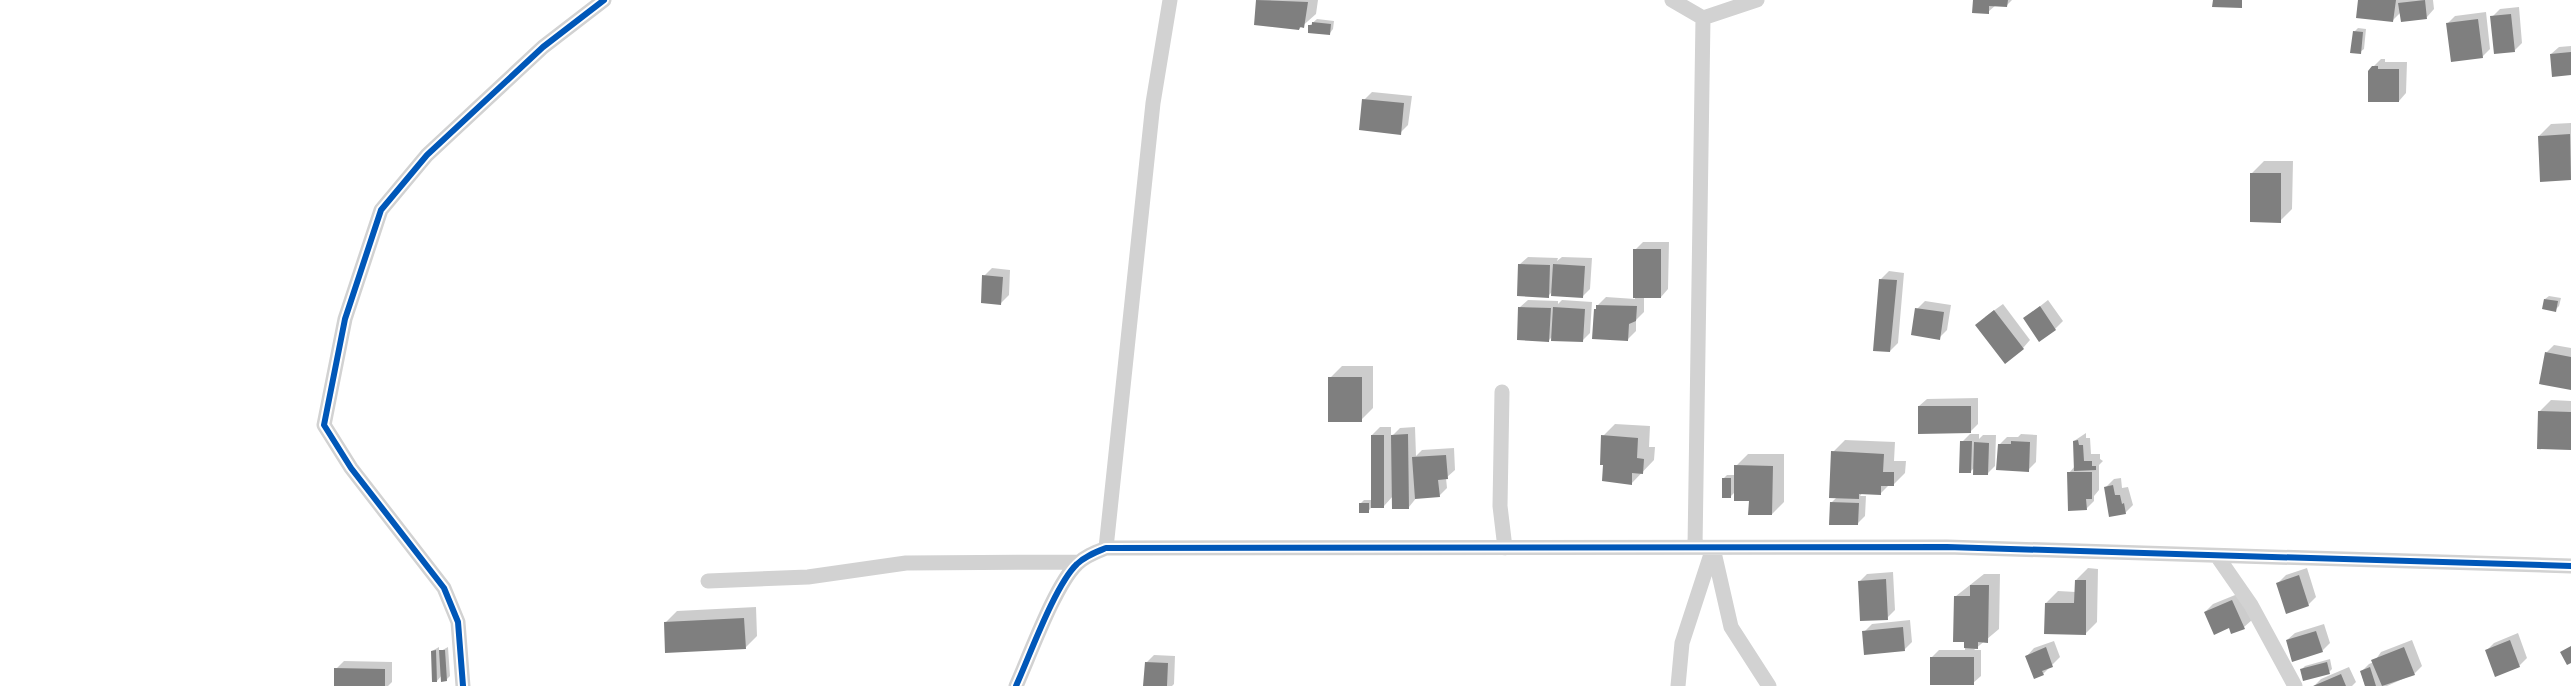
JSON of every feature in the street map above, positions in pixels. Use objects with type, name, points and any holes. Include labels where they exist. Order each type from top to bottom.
[{"type":"street","points":[[463,686],[458,622],[444,588],[351,468],[324,425],[333,370],[345,319],[381,210],[427,155],[543,47],[604,0]]},
{"type":"street","points":[[1106,548],[1153,103],[1170,0]]},
{"type":"street","points":[[1672,0],[1703,18],[1757,0]]},
{"type":"street","points":[[1695,548],[1703,18]]},
{"type":"street","points":[[1502,392],[1500,506],[1505,548]]},
{"type":"street","points":[[1016,686],[1065,578],[1078,562],[1106,548],[1947,548],[2571,566]]},
{"type":"street","points":[[1678,686],[1682,643],[1713,548]]},
{"type":"street","points":[[1713,548],[1731,627],[1769,686]]},
{"type":"street","points":[[2217,556],[2251,605],[2295,686]]},
{"type":"street","points":[[708,581],[808,577],[906,563],[1078,562]]},
{"type":"building","points":[[1256,0],[1308,2],[1304,28],[1300,27],[1299,30],[1254,25]]},
{"type":"building","points":[[1973,0],[2008,0],[2007,7],[1989,6],[1989,14],[1972,13]]},
{"type":"building","points":[[2213,0],[2242,0],[2242,8],[2212,7]]},
{"type":"building","points":[[2358,0],[2396,0],[2393,22],[2356,18]]},
{"type":"building","points":[[2425,0],[2427,19],[2401,22],[2398,3]]},
{"type":"building","points":[[2511,14],[2515,52],[2494,54],[2490,16]]},
{"type":"building","points":[[2478,19],[2483,58],[2451,62],[2446,23]]},
{"type":"building","points":[[1312,22],[1331,24],[1330,35],[1308,33],[1308,25],[1312,25]]},
{"type":"building","points":[[2353,31],[2363,32],[2361,54],[2350,53]]},
{"type":"building","points":[[2571,52],[2571,75],[2552,77],[2550,54]]},
{"type":"building","points":[[2372,66],[2378,66],[2378,69],[2399,69],[2399,102],[2368,102],[2368,71]]},
{"type":"building","points":[[1362,99],[1404,103],[1401,135],[1359,130]]},
{"type":"building","points":[[2570,134],[2571,180],[2540,182],[2538,136]]},
{"type":"building","points":[[2250,173],[2281,173],[2281,223],[2250,222]]},
{"type":"building","points":[[1633,249],[1661,249],[1661,298],[1633,298]]},
{"type":"building","points":[[1518,264],[1550,265],[1549,298],[1517,296]]},
{"type":"building","points":[[1553,264],[1585,266],[1583,298],[1551,296]]},
{"type":"building","points":[[982,275],[1003,277],[1001,305],[981,303]]},
{"type":"building","points":[[1879,279],[1897,280],[1890,352],[1873,351]]},
{"type":"building","points":[[2544,299],[2558,301],[2556,312],[2542,309]]},
{"type":"building","points":[[1596,305],[1637,306],[1636,321],[1629,324],[1628,341],[1592,339]]},
{"type":"building","points":[[2040,306],[2056,330],[2039,342],[2023,318]]},
{"type":"building","points":[[1518,307],[1551,308],[1549,342],[1517,340]]},
{"type":"building","points":[[1553,307],[1585,309],[1583,342],[1551,341]]},
{"type":"building","points":[[1915,308],[1944,312],[1940,340],[1911,335]]},
{"type":"building","points":[[1994,310],[2024,349],[2005,364],[1975,325]]},
{"type":"building","points":[[2545,352],[2571,357],[2571,390],[2539,384]]},
{"type":"building","points":[[1328,377],[1362,377],[1362,422],[1328,422]]},
{"type":"building","points":[[1918,406],[1971,406],[1971,433],[1918,434]]},
{"type":"building","points":[[2538,411],[2571,412],[2571,450],[2537,449]]},
{"type":"building","points":[[1408,434],[1409,509],[1392,509],[1391,435]]},
{"type":"building","points":[[1371,435],[1384,435],[1384,508],[1371,508]]},
{"type":"building","points":[[1601,435],[1638,438],[1637,458],[1644,459],[1643,474],[1632,473],[1632,485],[1602,481]]},
{"type":"building","points":[[2078,440],[2079,445],[2083,445],[2084,461],[2092,461],[2092,466],[2096,466],[2096,470],[2074,471],[2073,441]]},
{"type":"building","points":[[1960,441],[1972,441],[1971,473],[1959,473]]},
{"type":"building","points":[[2011,441],[2030,442],[2029,472],[1996,470],[1998,444],[2011,444]]},
{"type":"building","points":[[1974,442],[1989,443],[1988,475],[1973,475]]},
{"type":"building","points":[[1831,451],[1884,454],[1883,472],[1894,472],[1894,486],[1881,486],[1881,495],[1859,494],[1859,499],[1829,498]]},
{"type":"building","points":[[1446,455],[1448,479],[1438,480],[1440,497],[1415,499],[1412,457]]},
{"type":"building","points":[[1734,465],[1773,466],[1772,515],[1748,515],[1749,501],[1734,501]]},
{"type":"building","points":[[2067,472],[2092,472],[2092,499],[2086,499],[2087,510],[2068,511]]},
{"type":"building","points":[[1722,478],[1731,478],[1731,498],[1722,498]]},
{"type":"building","points":[[2113,485],[2115,495],[2120,495],[2122,504],[2124,503],[2126,514],[2109,517],[2104,487]]},
{"type":"building","points":[[1830,502],[1859,503],[1858,525],[1829,525]]},
{"type":"building","points":[[1359,503],[1369,503],[1369,513],[1359,513]]},
{"type":"building","points":[[2299,575],[2309,606],[2286,614],[2276,583]]},
{"type":"building","points":[[1886,579],[1888,620],[1860,621],[1858,581]]},
{"type":"building","points":[[2075,580],[2086,580],[2086,635],[2044,634],[2045,603],[2074,603]]},
{"type":"building","points":[[1970,585],[1989,585],[1988,643],[1978,642],[1978,649],[1964,648],[1964,642],[1953,642],[1954,596],[1970,596]]},
{"type":"building","points":[[2232,600],[2245,629],[2231,634],[2229,628],[2214,635],[2204,612]]},
{"type":"building","points":[[744,618],[746,649],[665,653],[664,622]]},
{"type":"building","points":[[1903,627],[1905,651],[1864,655],[1862,631]]},
{"type":"building","points":[[2316,631],[2323,652],[2292,662],[2286,640]]},
{"type":"building","points":[[2510,640],[2520,667],[2495,677],[2485,650]]},
{"type":"building","points":[[2571,646],[2571,663],[2567,665],[2560,652]]},
{"type":"building","points":[[2046,647],[2053,667],[2042,671],[2044,675],[2034,679],[2025,656]]},
{"type":"building","points":[[2404,647],[2415,675],[2382,686],[2371,660]]},
{"type":"building","points":[[436,650],[437,682],[432,682],[431,651]]},
{"type":"building","points":[[439,650],[445,650],[447,681],[441,682]]},
{"type":"building","points":[[1930,657],[1974,657],[1974,685],[1930,685]]},
{"type":"building","points":[[1145,662],[1168,663],[1167,686],[1143,686]]},
{"type":"building","points":[[2327,662],[2330,674],[2303,681],[2300,669]]},
{"type":"building","points":[[2370,667],[2376,686],[2365,686],[2360,671]]},
{"type":"building","points":[[334,668],[385,669],[385,686],[334,686]]},
{"type":"building","points":[[2341,674],[2346,686],[2313,686]]},
{"type":"cycle path","points":[[463,686],[458,622],[444,588],[351,468],[324,425],[345,319],[381,210],[427,155],[543,47],[604,0]]},
{"type":"cycle path","points":[[1016,686],[1052,604],[1069,574],[1077,564],[1091,554],[1106,548],[1947,547],[2571,566]]}]
